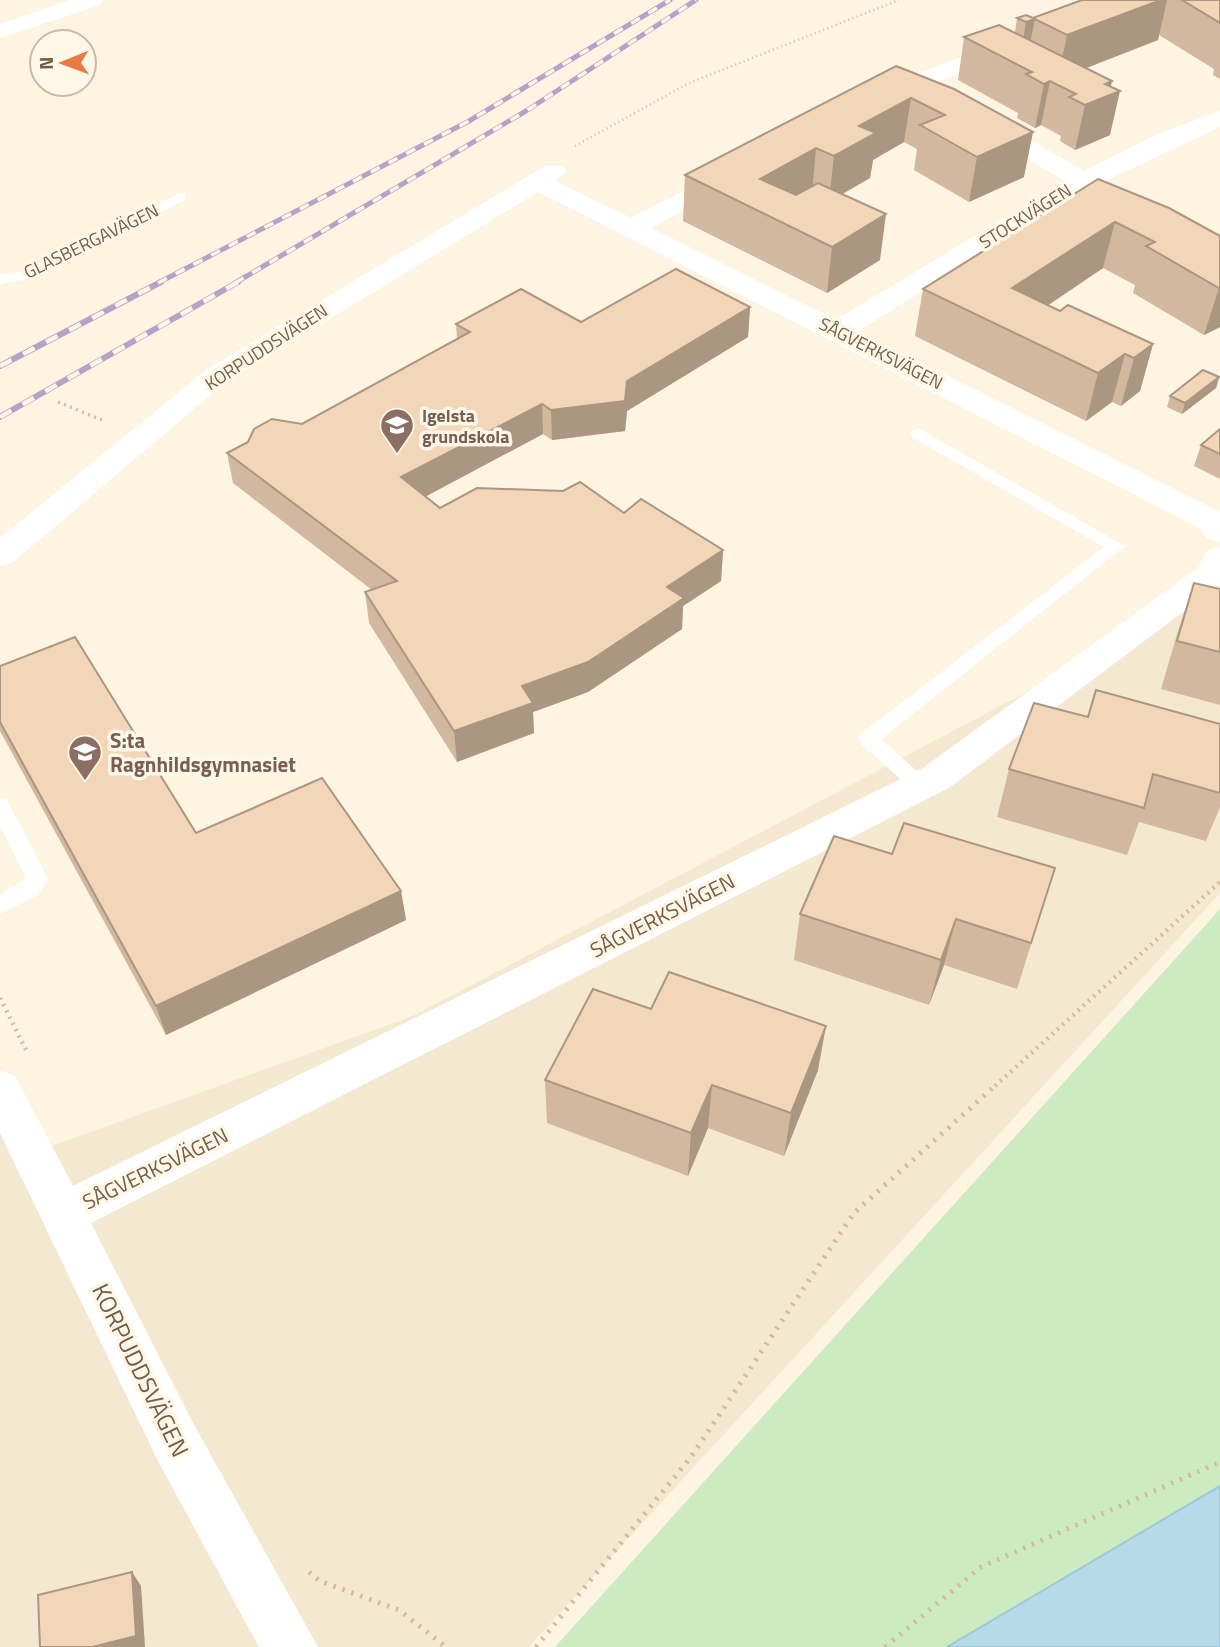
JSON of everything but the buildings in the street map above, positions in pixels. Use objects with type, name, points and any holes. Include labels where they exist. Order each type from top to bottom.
[{"type":"street","points":[[0,31],[82,4]]},
{"type":"street","points":[[0,42],[82,4]]},
{"type":"street","points":[[853,110],[911,82],[1038,36]]},
{"type":"street","points":[[911,82],[935,96]]},
{"type":"street","points":[[960,110],[1127,206]]},
{"type":"street","name":"STOCKVÄGEN","points":[[838,331],[1082,181],[1183,131],[1220,118]]},
{"type":"street","points":[[632,228],[755,163]]},
{"type":"street","name":"SÅGVERKSVÄGEN","points":[[546,176],[632,228],[1209,520],[1220,532]]},
{"type":"street","name":"KORPUDDSVÄGEN","points":[[0,555],[216,376],[546,176]]},
{"type":"street","name":"SÅGVERKSVÄGEN","points":[[65,1213],[936,778],[1213,573],[1220,558]]},
{"type":"street","name":"KORPUDDSVÄGEN","points":[[16,1074],[65,1213],[176,1444],[258,1597],[290,1647]]},
{"type":"lane","name":"GLASBERGAVÄGEN","points":[[0,279],[24,276],[180,197]]},
{"type":"lane","points":[[918,433],[1116,546],[868,739],[921,786]]},
{"type":"lane","points":[[0,805],[37,879],[30,889],[0,905]]},
{"type":"path","points":[[546,176],[539,165],[689,83],[899,0]]},
{"type":"path","points":[[536,1647],[691,1457],[854,1213],[1220,882]]},
{"type":"path","points":[[0,998],[16,1074]]},
{"type":"path","points":[[885,1647],[981,1567],[1220,1462]]},
{"type":"path","points":[[301,1566],[320,1581],[399,1610],[446,1647]]},
{"type":"shaded area","points":[[1220,590],[1220,893],[529,1647],[0,1647],[0,1104],[24,1156],[413,1016]]},
{"type":"green space","points":[[1220,909],[1220,1486],[947,1647],[555,1647]]},
{"type":"water","points":[[1220,1486],[1220,1647],[947,1647]]},
{"type":"railway","points":[[158,283],[469,121],[670,0]]},
{"type":"railway","points":[[235,283],[526,111],[696,0]]},
{"type":"railway","points":[[0,366],[161,282]]},
{"type":"railway","points":[[0,417],[238,282]]},
{"type":"place","name":"Igelsta grundskola","points":[[397,455]]},
{"type":"place","name":"S:ta Ragnhildsgymnasiet","points":[[85,782]]}]
